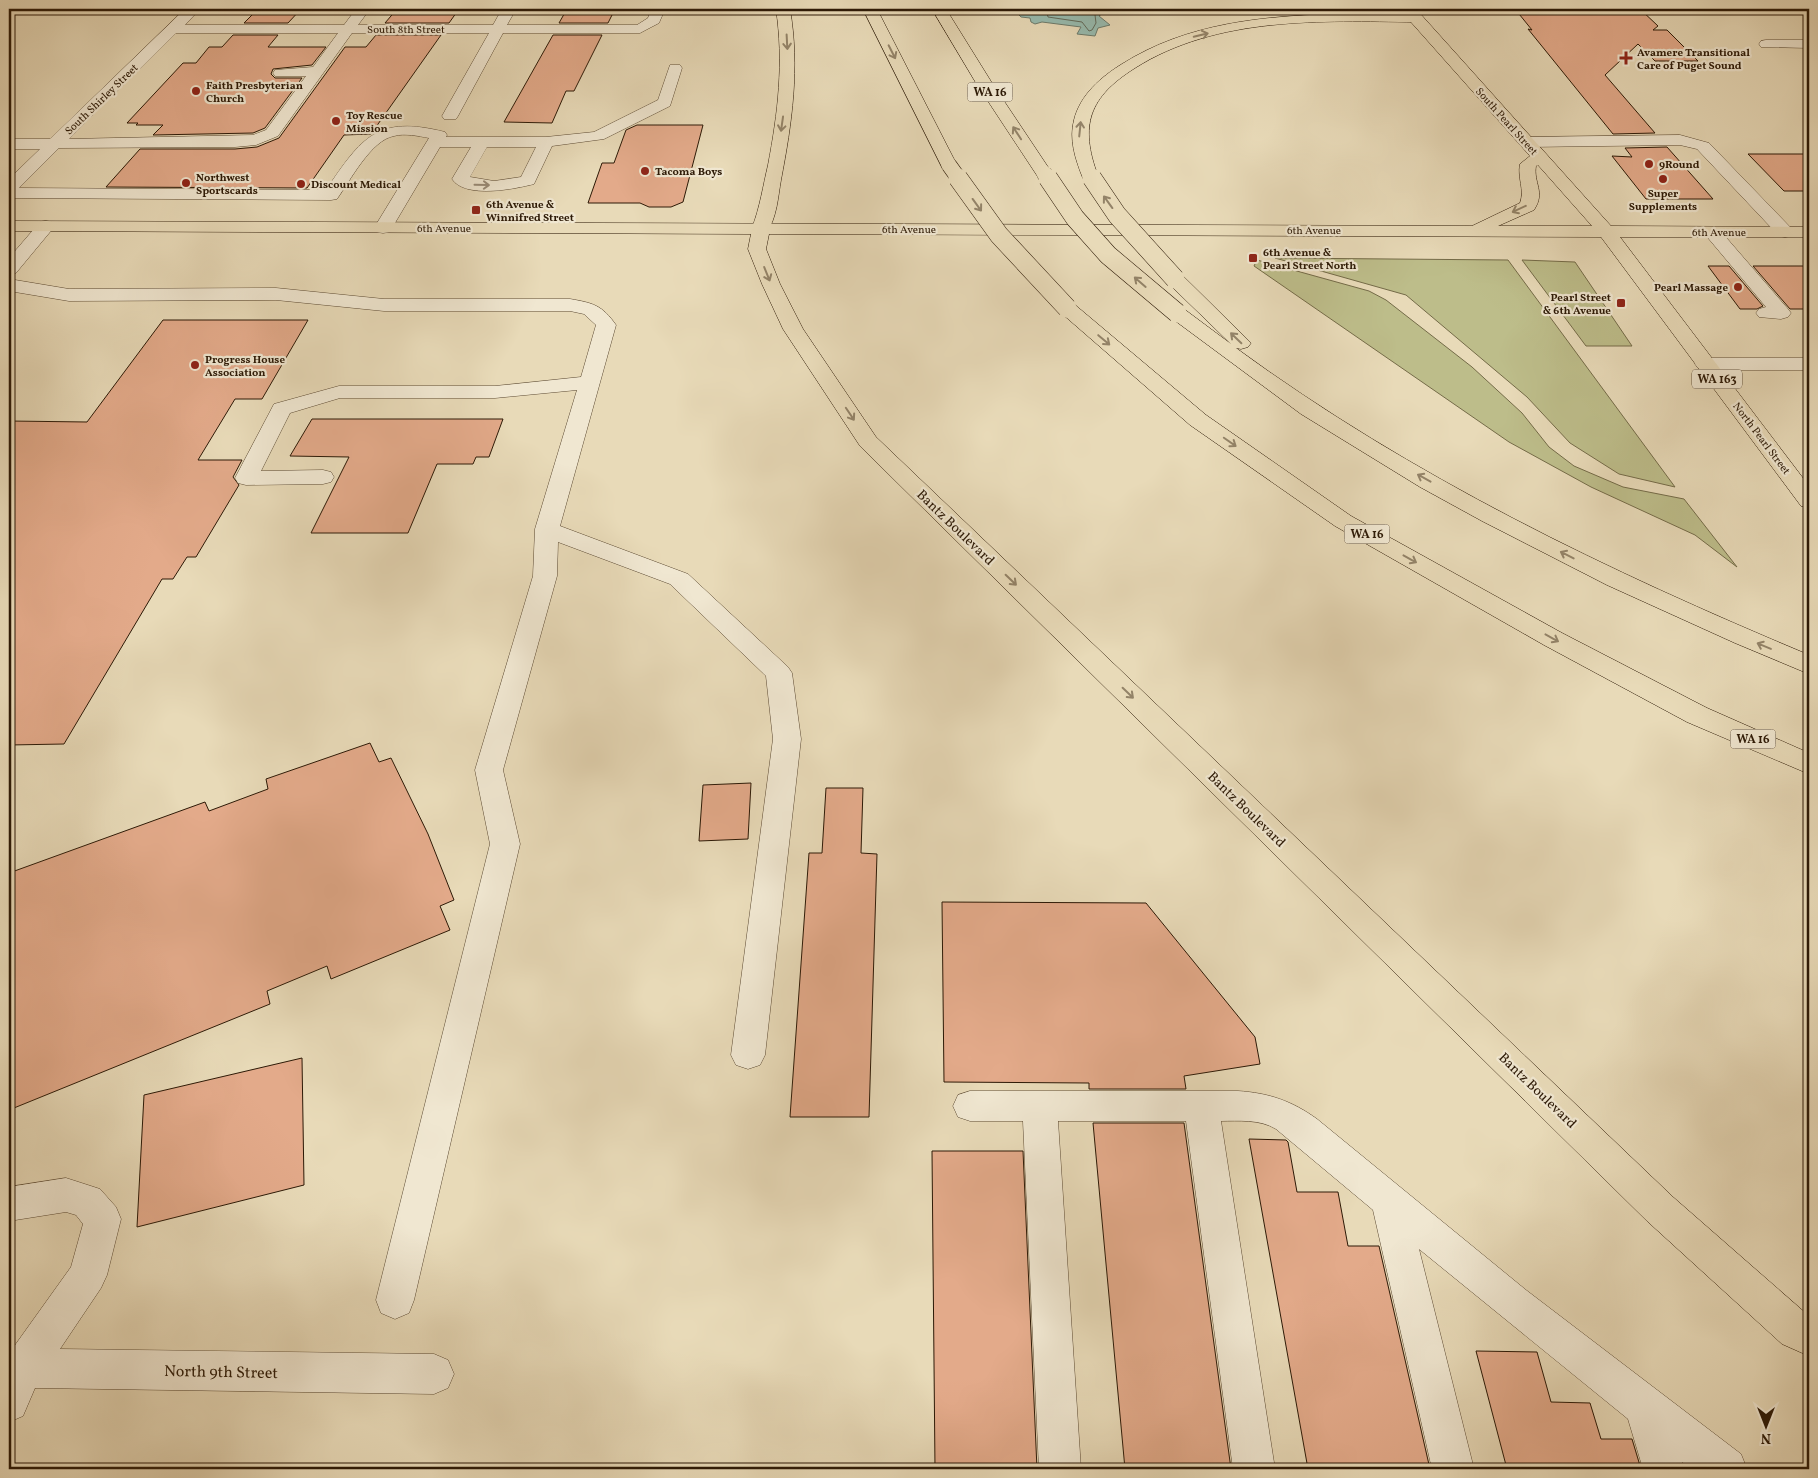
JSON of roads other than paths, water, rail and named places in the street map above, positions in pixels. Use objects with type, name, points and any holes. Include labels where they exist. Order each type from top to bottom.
[{"type":"main road","name":"Bantz Boulevard","points":[[783,9],[786,22],[790,76],[767,211],[757,249],[770,284],[794,329],[868,441],[1660,1209],[1796,1330],[1809,1337]]},
{"type":"main road","name":"WA 16","points":[[870,9],[948,165],[999,235],[1067,308],[1198,420],[1343,521],[1553,639],[1698,715],[1809,764]]},
{"type":"main road","name":"WA 16","points":[[939,9],[984,83],[1075,218],[1108,255],[1177,314],[1309,409],[1387,458],[1465,502],[1611,578],[1705,621],[1809,665]]},
{"type":"main road","name":"South Pearl Street","points":[[1412,14],[1607,232]]},
{"type":"main road","points":[[1309,409],[1174,278],[1117,215],[1090,176],[1082,157],[1079,128],[1084,112],[1094,94],[1108,80],[1145,54],[1201,35],[1244,26],[1306,19],[1412,14]]},
{"type":"main road","points":[[1471,231],[1528,206],[1532,193],[1526,174],[1528,164],[1540,157]]},
{"type":"main road","name":"6th Avenue","points":[[9,226],[1809,232]]},
{"type":"main road","name":"North Pearl Street","points":[[1607,232],[1809,501]]},
{"type":"street","name":"South Shirley Street","points":[[9,188],[193,9]]},
{"type":"street","points":[[9,144],[235,142],[256,140],[272,133],[319,72],[363,9]]},
{"type":"street","points":[[450,116],[509,9]]},
{"type":"street","name":"South 8th Street","points":[[173,29],[640,29],[654,20],[658,9]]},
{"type":"street","points":[[1766,44],[1809,44]]},
{"type":"street","points":[[433,144],[546,142],[598,136],[665,103],[675,68]]},
{"type":"street","points":[[280,73],[319,72]]},
{"type":"street","points":[[9,193],[241,196],[331,194],[346,172],[377,137],[388,132],[418,130],[433,144],[472,157]]},
{"type":"street","points":[[1527,142],[1680,140],[1696,143],[1703,146],[1785,232]]},
{"type":"street","points":[[482,142],[460,179],[471,185],[510,185],[528,180],[546,142]]},
{"type":"street","points":[[383,228],[433,144]]},
{"type":"street","points":[[9,270],[46,226]]},
{"type":"street","points":[[1712,232],[1781,313],[1766,313]]},
{"type":"street","points":[[9,285],[70,295],[276,294],[384,305],[570,305],[591,309],[598,314],[606,325],[588,382],[547,530],[545,576],[489,770],[505,844],[395,1300]]},
{"type":"street","points":[[1706,364],[1809,364]]},
{"type":"street","points":[[323,477],[246,478],[282,409],[339,392],[495,392],[588,382]]},
{"type":"street","points":[[547,530],[679,579],[779,673],[787,739],[748,1055]]},
{"type":"street","points":[[970,1106],[1254,1107],[1279,1112],[1305,1130],[1389,1201],[1644,1408],[1726,1469]]},
{"type":"street","points":[[1040,1106],[1060,1469]]},
{"type":"street","points":[[1201,1106],[1254,1469]]},
{"type":"street","points":[[9,1204],[66,1195],[87,1201],[103,1219],[88,1275],[14,1379]]},
{"type":"street","points":[[1389,1201],[1453,1469]]},
{"type":"street","name":"North 9th Street","points":[[14,1379],[434,1374]]},
{"type":"street","points":[[1644,1408],[1664,1469]]},
{"type":"water","points":[[1037,9],[1108,9],[1099,16],[1110,25],[1098,28],[1095,36],[1077,34],[1081,27],[1042,22],[1035,24],[1031,22],[1030,18],[1021,17],[1018,14],[1045,13]]},
{"type":"place","name":"Avamere Transitional Care of Puget Sound","points":[[1626,58]]},
{"type":"place","name":"Faith Presbyterian Church","points":[[196,91]]},
{"type":"place","name":"Toy Rescue Mission","points":[[336,121]]},
{"type":"place","name":"9Round","points":[[1649,164]]},
{"type":"place","name":"Tacoma Boys","points":[[645,171]]},
{"type":"place","name":"Super Supplements","points":[[1663,179]]},
{"type":"place","name":"Northwest Sportscards","points":[[186,183]]},
{"type":"place","name":"Discount Medical","points":[[301,184]]},
{"type":"place","name":"6th Avenue & Winnifred Street","points":[[476,210]]},
{"type":"place","name":"6th Avenue & Pearl Street North","points":[[1253,258]]},
{"type":"place","name":"Pearl Massage","points":[[1738,287]]},
{"type":"place","name":"Pearl Street & 6th Avenue","points":[[1621,303]]},
{"type":"place","name":"Progress House Association","points":[[195,365]]}]
